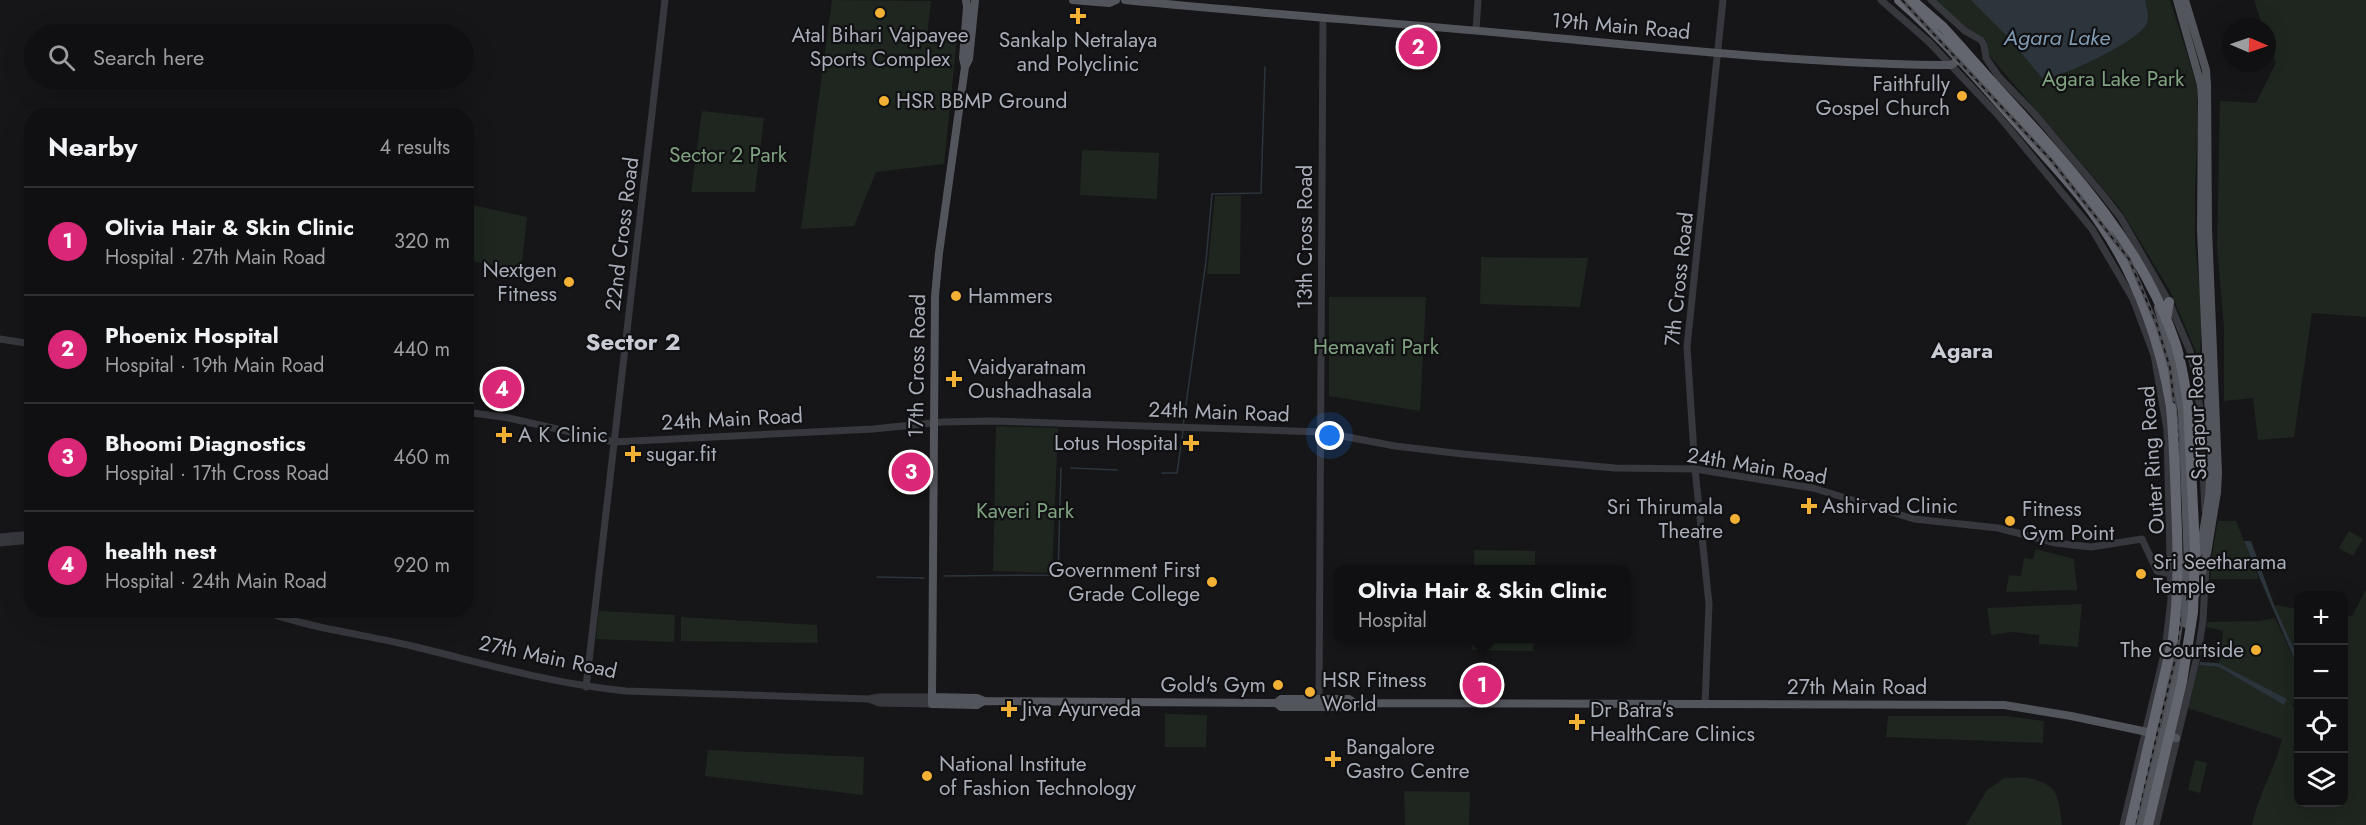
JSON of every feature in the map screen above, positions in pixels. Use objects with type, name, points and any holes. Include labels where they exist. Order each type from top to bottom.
[{"type":"highway","name":"Outer Ring Road","points":[[1899,0],[1964,56],[2118,230],[2157,299],[2178,352],[2188,405],[2195,548],[2193,612],[2182,682],[2148,825]]},
{"type":"highway","name":"Outer Ring Road","points":[[1912,0],[1943,27],[1964,56],[2087,206],[2117,250],[2138,293],[2165,372],[2174,435],[2177,537],[2176,611],[2173,638],[2130,825]]},
{"type":"highway","points":[[2166,320],[2169,302]]},
{"type":"main road","name":"17th Cross Road","points":[[932,700],[937,276],[965,67],[969,59],[975,0]]},
{"type":"main road","points":[[1073,0],[1109,3],[1116,0]]},
{"type":"main road","name":"19th Main Road","points":[[1125,0],[1271,15],[1476,30],[1718,53],[1951,65]]},
{"type":"main road","name":"Sarjapur Road","points":[[2177,0],[2201,85],[2201,230],[2211,466],[2200,551],[2198,555],[2186,559]]},
{"type":"main road","name":"Sarjapur Road","points":[[2139,825],[2183,649],[2188,606],[2197,592],[2207,553],[2218,472],[2208,229],[2206,70],[2185,0]]},
{"type":"main road","name":"17th Cross Road","points":[[965,67],[963,58],[967,3]]},
{"type":"main road","points":[[1951,65],[1964,56]]},
{"type":"main road","name":"Outer Ring Road","points":[[2157,299],[2160,319],[2176,372],[2182,413],[2188,606]]},
{"type":"main road","points":[[2161,736],[2182,606],[2186,559],[2170,560]]},
{"type":"main road","name":"27th Main Road","points":[[932,700],[977,698],[984,701],[1275,703],[1281,699],[1319,703],[1349,699],[1355,703],[2004,705],[2176,738]]},
{"type":"street","name":"22nd Cross Road","points":[[586,687],[665,0]]},
{"type":"street","points":[[1476,30],[1478,0]]},
{"type":"street","name":"7th Cross Road","points":[[1705,705],[1709,604],[1695,469],[1687,347],[1723,0]]},
{"type":"street","points":[[1881,0],[1917,30],[1998,115],[2092,229],[2127,287],[2140,314],[2154,355],[2164,408],[2170,612],[2164,650],[2123,825]]},
{"type":"street","points":[[1931,0],[1965,31],[1980,40],[1984,45],[1986,58],[1999,77],[2033,112],[2121,218],[2169,302],[2190,351],[2200,410],[2207,553],[2203,616],[2198,653],[2156,825]]},
{"type":"street","name":"13th Cross Road","points":[[1319,703],[1323,19]]},
{"type":"street","points":[[0,339],[24,344]]},
{"type":"street","name":"24th Main Road","points":[[474,413],[509,418],[614,442],[873,429],[934,423],[1035,421],[1321,432],[1395,446],[1462,454],[1612,468],[1695,469],[1813,488],[1914,519],[1998,528],[2055,543],[2091,547],[2142,538],[2157,571],[2170,574]]},
{"type":"street","points":[[0,537],[24,535]]},
{"type":"street","points":[[0,543],[24,541]]},
{"type":"street","name":"27th Main Road","points":[[289,618],[457,656],[530,676],[586,687],[659,693],[869,699],[879,703],[932,700]]},
{"type":"green space","name":"HSR BBMP Ground","points":[[832,0],[931,1],[927,36],[957,39],[944,164],[876,172],[854,226],[801,229]]},
{"type":"green space","name":"Agara Lake Park","points":[[1933,0],[2170,0],[2197,86],[2195,243],[2202,311],[2199,359],[2170,291],[2119,207],[1988,54],[1985,39],[1962,25]]},
{"type":"green space","points":[[2254,0],[2366,0],[2366,317],[2312,313],[2294,437],[2258,440],[2253,398],[2224,401],[2224,327],[2217,246],[2220,101],[2256,103],[2272,72],[2276,72],[2276,18],[2260,18]]},
{"type":"green space","name":"Sector 2 Park","points":[[702,111],[764,118],[755,192],[691,192]]},
{"type":"green space","points":[[1082,150],[1159,153],[1157,199],[1080,195]]},
{"type":"green space","points":[[1241,195],[1240,274],[1207,274],[1215,196]]},
{"type":"green space","points":[[474,206],[527,217],[521,271],[474,261]]},
{"type":"green space","points":[[1481,257],[1588,258],[1580,307],[1480,304]]},
{"type":"green space","name":"Hemavati Park","points":[[1329,297],[1426,297],[1420,411],[1329,396]]},
{"type":"green space","name":"Kaveri Park","points":[[996,426],[1058,428],[1052,573],[993,571]]},
{"type":"green space","points":[[2218,521],[2236,521],[2259,579],[2210,579]]},
{"type":"green space","points":[[2349,531],[2363,539],[2353,556],[2339,548]]},
{"type":"green space","points":[[2036,549],[2074,559],[2077,590],[2006,592],[2009,575],[2021,576],[2024,558],[2033,559]]},
{"type":"green space","points":[[1474,550],[1535,551],[1535,565],[1474,565]]},
{"type":"green space","points":[[2366,590],[2366,825],[2252,825],[2282,739],[2188,708],[2199,665],[2219,667],[2283,704],[2286,699],[2219,664],[2223,631],[2206,627],[2207,622],[2259,621],[2275,618],[2294,659],[2294,704],[2291,702],[2294,708],[2294,807],[2348,807],[2348,616],[2352,616]]},
{"type":"green space","points":[[2082,604],[2078,647],[2039,644],[2039,635],[2012,632],[1991,635],[1987,608]]},
{"type":"green space","points":[[2274,605],[2294,608],[2294,648]]},
{"type":"green space","points":[[599,611],[675,615],[674,642],[596,639]]},
{"type":"green space","points":[[681,617],[817,625],[818,643],[681,641]]},
{"type":"green space","points":[[1472,643],[1534,643],[1533,651],[1472,650]]},
{"type":"green space","points":[[1165,714],[1207,715],[1206,747],[1165,747]]},
{"type":"green space","points":[[1888,716],[2007,716],[2044,721],[2043,743],[1886,737]]},
{"type":"green space","points":[[708,750],[864,757],[863,795],[705,776]]},
{"type":"green space","points":[[2195,760],[2207,763],[2200,793],[2188,790]]},
{"type":"green space","points":[[2025,777],[2045,783],[2055,792],[2062,825],[1966,825],[1987,790],[2004,778]]},
{"type":"green space","points":[[1404,791],[1470,792],[1469,825],[1405,825]]},
{"type":"water","name":"Agara Lake","points":[[1971,0],[2145,0],[2148,20],[2130,39],[2100,57],[2043,79],[2006,35]]},
{"type":"water","points":[[2244,541],[2251,541],[2274,605],[2294,648],[2294,659]]},
{"type":"water","points":[[2200,662],[2218,663],[2287,699],[2284,705],[2219,667],[2199,665]]},
{"type":"waterway","points":[[1183,426],[1206,261],[1212,194],[1261,193],[1265,67]]},
{"type":"waterway","points":[[1162,473],[1177,473],[1183,431]]},
{"type":"waterway","points":[[944,576],[1058,575],[1061,468]]},
{"type":"waterway","points":[[1071,468],[1117,470]]},
{"type":"waterway","points":[[877,577],[924,578]]},
{"type":"railway","points":[[1902,0],[2051,160],[2129,259],[2157,325],[2170,368],[2178,435],[2180,626],[2175,660],[2135,825]]},
{"type":"place","name":"Atal Bihari Vajpayee Sports Complex","points":[[880,13]]},
{"type":"place","name":"Sankalp Netralaya and Polyclinic","points":[[1078,16]]},
{"type":"place","name":"Phoenix Hospital","points":[[1418,47]]},
{"type":"place","name":"Faithfully Gospel Church","points":[[1962,96]]},
{"type":"place","name":"HSR BBMP Ground","points":[[884,101]]},
{"type":"place","name":"Nextgen Fitness","points":[[569,282]]},
{"type":"place","name":"Hammers","points":[[956,296]]},
{"type":"place","name":"Vaidyaratnam Oushadhasala","points":[[954,379]]},
{"type":"place","name":"health nest","points":[[502,389]]},
{"type":"place","name":"A K Clinic","points":[[504,435]]},
{"type":"place","name":"Lotus Hospital","points":[[1191,443]]},
{"type":"place","name":"sugar.fit","points":[[633,454]]},
{"type":"place","name":"Bhoomi Diagnostics","points":[[911,472]]},
{"type":"place","name":"Ashirvad Clinic","points":[[1809,506]]},
{"type":"place","name":"Sri Thirumala Theatre","points":[[1735,519]]},
{"type":"place","name":"Fitness Gym Point","points":[[2010,521]]},
{"type":"place","name":"Sri Seetharama Temple","points":[[2141,574]]},
{"type":"place","name":"Government First Grade College","points":[[1212,582]]},
{"type":"place","name":"The Courtside","points":[[2256,650]]},
{"type":"place","name":"Gold's Gym","points":[[1278,685]]},
{"type":"place","name":"Olivia Hair & Skin Clinic","points":[[1482,685]]},
{"type":"place","name":"HSR Fitness World","points":[[1310,692]]},
{"type":"place","name":"Jiva Ayurveda","points":[[1009,709]]},
{"type":"place","name":"Dr Batra's HealthCare Clinics","points":[[1577,722]]},
{"type":"place","name":"Bangalore Gastro Centre","points":[[1333,759]]},
{"type":"place","name":"National Institute of Fashion Technology","points":[[927,776]]},
{"type":"district","name":"Sector 2","points":[[633,341]]},
{"type":"district","name":"Agara","points":[[1962,350]]}]
